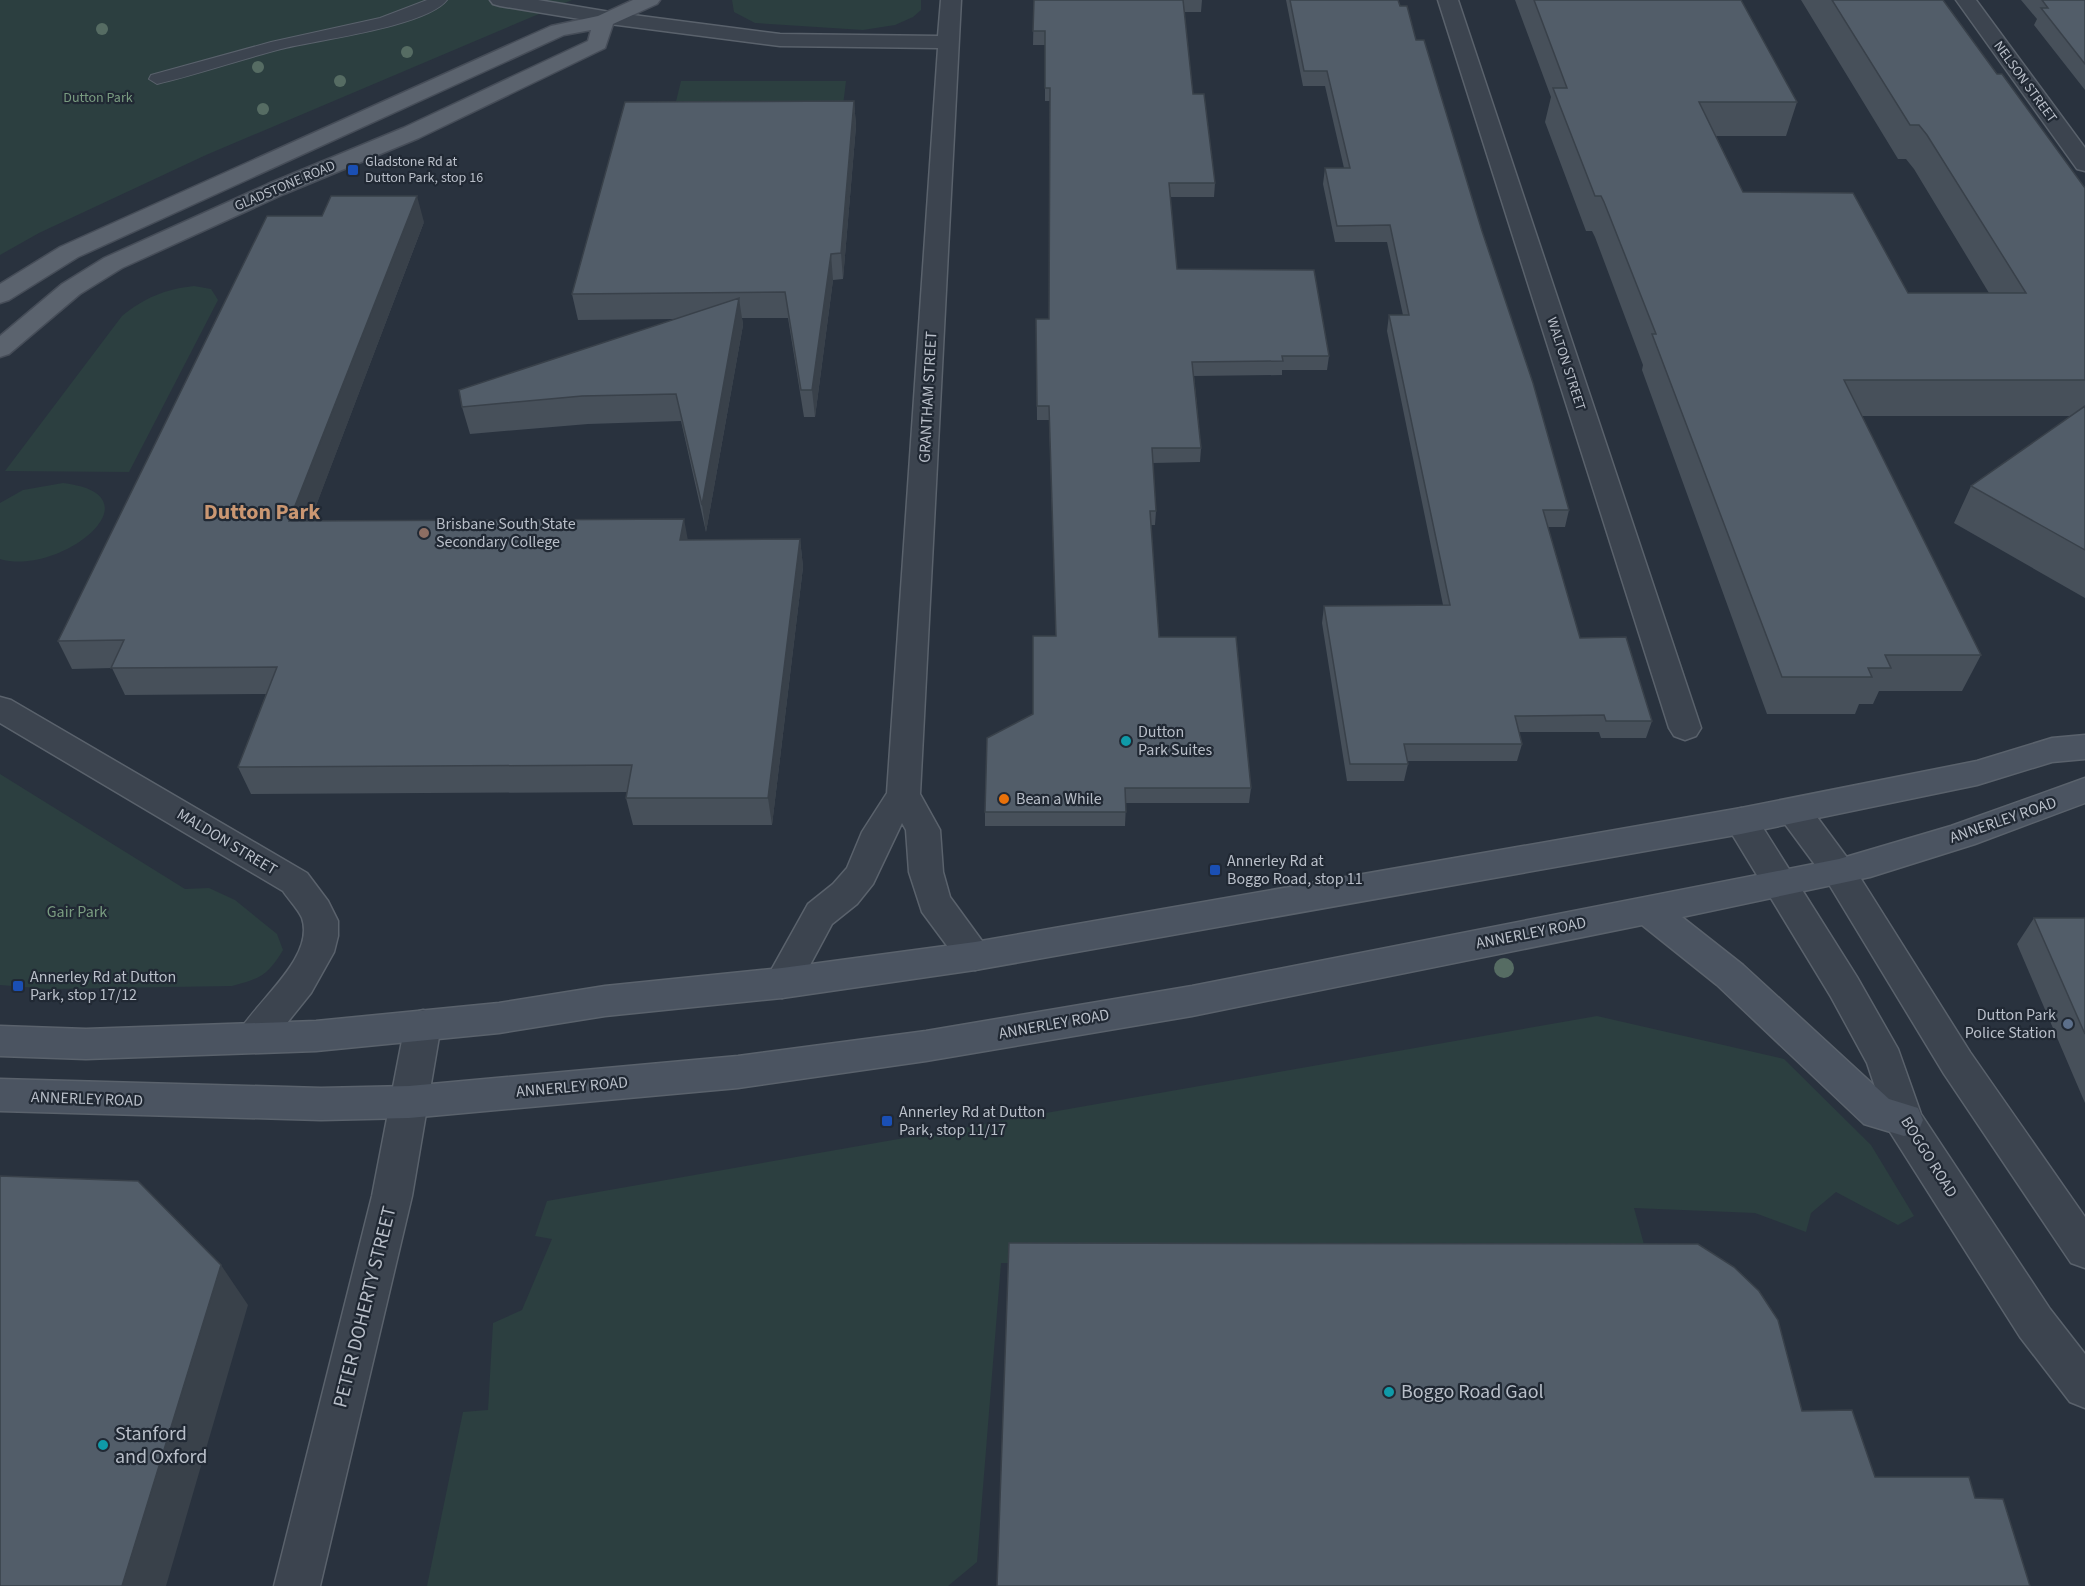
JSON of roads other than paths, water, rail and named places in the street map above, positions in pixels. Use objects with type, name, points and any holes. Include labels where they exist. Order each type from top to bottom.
[{"type":"main road","name":"GLADSTONE ROAD","points":[[0,295],[69,252],[558,30],[607,20],[650,0]]},
{"type":"main road","name":"GLADSTONE ROAD","points":[[0,349],[71,289],[113,263],[276,189],[411,133],[598,44],[607,20]]},
{"type":"main road","points":[[0,1041],[86,1044],[316,1036],[498,1018],[605,1001],[782,983],[975,956],[1741,821],[1977,773],[2052,750],[2085,747]]},
{"type":"main road","name":"ANNERLEY ROAD","points":[[0,1095],[321,1104],[409,1102],[738,1072],[926,1046],[1192,1001],[1839,872],[1896,857],[1976,831],[2085,790]]},
{"type":"main road","points":[[1647,909],[1730,975],[1876,1113],[1904,1120]]},
{"type":"street","points":[[500,0],[607,20],[780,40],[949,42]]},
{"type":"street","name":"GRANTHAM STREET","points":[[782,983],[820,914],[845,894],[861,875],[879,832],[903,794],[951,0]]},
{"type":"street","name":"WALTON STREET","points":[[1448,0],[1685,728]]},
{"type":"street","name":"NELSON STREET","points":[[1966,0],[2085,164]]},
{"type":"street","name":"MALDON STREET","points":[[0,708],[295,882],[320,918],[321,940],[299,984],[254,1037]]},
{"type":"street","points":[[903,794],[922,830],[926,872],[934,902],[975,956]]},
{"type":"street","points":[[1794,811],[1839,872],[1957,1063],[2085,1250]]},
{"type":"street","name":"BOGGO ROAD","points":[[1741,821],[1885,1060],[1904,1120],[2035,1323],[2085,1388]]},
{"type":"street","name":"PETER DOHERTY STREET","points":[[297,1586],[392,1196],[423,1025]]},
{"type":"lane","points":[[157,79],[296,41],[369,28],[410,15],[439,0]]},
{"type":"place","name":"Gladstone Rd at Dutton Park, stop 16","points":[[353,170]]},
{"type":"place","name":"Brisbane South State Secondary College","points":[[424,533]]},
{"type":"place","name":"Dutton Park Suites","points":[[1126,741]]},
{"type":"place","name":"Bean a While","points":[[1004,799]]},
{"type":"place","name":"Annerley Rd at Boggo Road, stop 11","points":[[1215,870]]},
{"type":"place","name":"Annerley Rd at Dutton Park, stop 17/12","points":[[18,986]]},
{"type":"place","name":"Dutton Park Police Station","points":[[2068,1024]]},
{"type":"place","name":"Annerley Rd at Dutton Park, stop 11/17","points":[[887,1121]]},
{"type":"place","name":"Boggo Road Gaol","points":[[1389,1392]]},
{"type":"place","name":"Stanford and Oxford","points":[[103,1445]]},
{"type":"district","name":"Dutton Park","points":[[262,512]]},
{"type":"park label","name":"Gair Park","points":[[77,912]]}]
